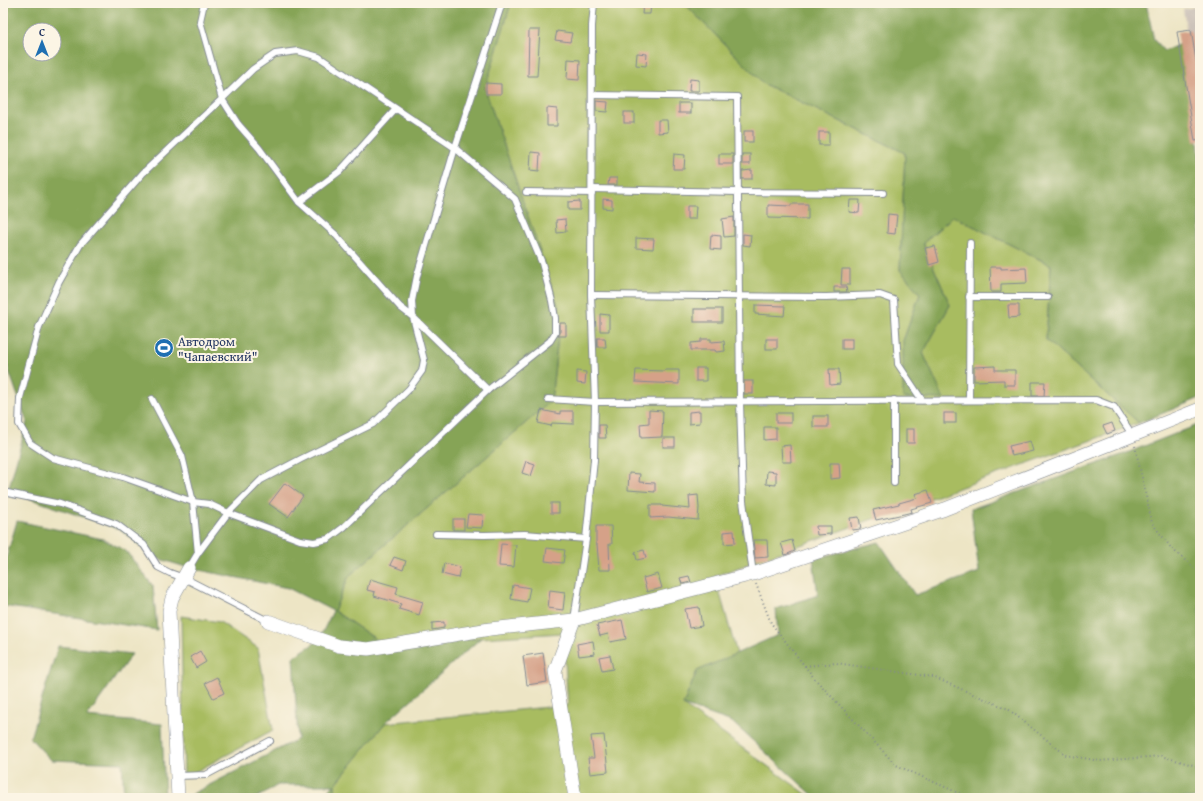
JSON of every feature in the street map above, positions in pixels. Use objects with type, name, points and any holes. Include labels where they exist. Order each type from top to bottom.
[{"type":"street","points":[[268,621],[339,646],[368,649],[490,629],[574,620],[753,574],[945,509],[1200,409]]},
{"type":"street","points":[[178,798],[169,611],[172,598],[186,573]]},
{"type":"street","points":[[574,620],[555,671],[576,798]]},
{"type":"lane","points":[[204,3],[200,22],[222,99],[238,124],[259,148],[299,202],[336,234],[400,307],[413,317],[488,390]]},
{"type":"lane","points":[[186,573],[198,553],[228,513],[261,480],[373,424],[409,389],[422,371],[424,360],[413,317],[412,301],[417,276],[502,3]]},
{"type":"lane","points":[[574,620],[586,539],[594,460],[595,402],[591,295],[592,26],[594,3]]},
{"type":"lane","points":[[298,51],[319,57],[456,148],[515,199],[542,263],[555,318],[555,333],[550,341],[488,390],[344,527],[328,539],[314,542],[300,540],[228,513],[209,504],[193,502],[123,477],[53,458],[30,443],[19,424],[20,398],[39,327],[59,282],[80,245],[143,173],[222,99],[253,69],[275,54],[298,51]]},
{"type":"lane","points":[[592,95],[737,98],[740,402],[743,501],[753,574]]},
{"type":"lane","points":[[299,202],[340,171],[396,109]]},
{"type":"lane","points":[[526,192],[883,193]]},
{"type":"lane","points":[[969,400],[970,243]]},
{"type":"lane","points":[[591,295],[826,296],[880,294],[894,300],[898,364],[922,400]]},
{"type":"lane","points":[[970,297],[1048,297]]},
{"type":"lane","points":[[152,399],[182,456],[193,502],[198,553]]},
{"type":"lane","points":[[548,399],[595,402],[1096,400],[1114,407],[1132,436]]},
{"type":"lane","points":[[894,400],[894,483]]},
{"type":"lane","points":[[3,492],[60,504],[116,524],[144,545],[158,567],[170,573],[186,573],[268,621]]},
{"type":"lane","points":[[436,534],[525,534],[586,539]]},
{"type":"lane","points":[[177,776],[206,775],[270,741]]},
{"type":"path","points":[[1132,436],[1152,523],[1172,549],[1200,573]]},
{"type":"path","points":[[753,574],[771,623],[815,680],[896,765],[965,796],[973,798]]},
{"type":"path","points":[[805,666],[836,663],[934,678],[1008,709],[1066,755],[1100,761],[1161,756],[1200,767]]},
{"type":"shaded area","points":[[1200,6],[1200,118],[1183,9]]},
{"type":"green space","points":[[3,3],[511,3],[485,89],[559,308],[558,336],[551,401],[349,576],[334,611],[383,644],[481,638],[385,723],[335,785],[335,798],[321,798],[334,785],[278,785],[256,798],[192,798],[192,794],[298,739],[293,657],[318,641],[333,611],[288,588],[189,568],[153,557],[121,530],[8,491],[27,422],[3,354]]},
{"type":"green space","points":[[511,3],[684,3],[764,84],[905,153],[900,270],[920,294],[903,341],[943,398],[923,353],[950,305],[923,243],[953,216],[1051,265],[1046,340],[1139,423],[715,576],[737,654],[697,671],[683,705],[812,798],[335,798],[335,785],[385,723],[568,705],[563,633],[383,644],[334,611],[349,576],[551,401],[558,323],[550,283],[485,89]]},
{"type":"green space","points":[[684,3],[1048,3],[1048,5],[1055,3],[1146,3],[1154,40],[1164,51],[1188,41],[1200,161],[1200,398],[1139,423],[1046,340],[1051,265],[953,216],[923,243],[950,305],[923,353],[944,399],[903,398],[903,341],[920,294],[900,270],[905,153],[764,84]]},
{"type":"green space","points":[[1200,424],[1200,798],[816,798],[732,722],[683,705],[697,671],[778,635],[776,609],[818,595],[813,559],[879,542],[915,595],[979,572],[971,509],[1124,454]]},
{"type":"green space","points":[[17,521],[103,539],[126,551],[153,586],[157,630],[3,606],[3,569]]},
{"type":"green space","points":[[181,616],[220,622],[258,648],[273,730],[184,778]]},
{"type":"green space","points":[[58,646],[132,654],[87,717],[162,724],[165,798],[124,798],[122,763],[51,760],[30,738]]},
{"type":"building","points":[[643,3],[651,3],[650,14],[642,14]]},
{"type":"building","points":[[529,30],[540,30],[537,76],[528,76]]},
{"type":"building","points":[[1191,30],[1200,84],[1200,140],[1195,141],[1177,32]]},
{"type":"building","points":[[557,31],[572,33],[570,42],[555,40]]},
{"type":"building","points":[[637,53],[647,54],[646,66],[636,65]]},
{"type":"building","points":[[568,59],[580,60],[579,80],[567,79]]},
{"type":"building","points":[[690,79],[699,80],[699,91],[689,91]]},
{"type":"building","points":[[486,83],[501,84],[501,94],[486,94]]},
{"type":"building","points":[[596,101],[608,102],[607,112],[596,111]]},
{"type":"building","points":[[679,103],[691,103],[691,113],[679,113]]},
{"type":"building","points":[[547,108],[557,109],[557,126],[547,126]]},
{"type":"building","points":[[624,112],[634,112],[634,123],[624,123]]},
{"type":"building","points":[[658,120],[667,120],[668,132],[658,133]]},
{"type":"building","points":[[744,131],[753,131],[753,142],[744,142]]},
{"type":"building","points":[[819,132],[829,132],[829,145],[819,145]]},
{"type":"building","points":[[531,152],[540,153],[539,171],[530,170]]},
{"type":"building","points":[[674,154],[685,155],[684,169],[673,169]]},
{"type":"building","points":[[719,154],[733,154],[733,164],[719,164]]},
{"type":"building","points":[[742,154],[750,154],[750,164],[742,164]]},
{"type":"building","points":[[752,170],[752,179],[742,179],[742,171]]},
{"type":"building","points":[[609,178],[617,178],[617,185],[608,185]]},
{"type":"building","points":[[603,199],[612,200],[612,209],[603,208]]},
{"type":"building","points":[[850,200],[860,200],[859,213],[849,212]]},
{"type":"building","points":[[580,201],[580,210],[568,210],[568,202]]},
{"type":"building","points":[[791,204],[808,204],[808,219],[768,218],[768,205],[791,206]]},
{"type":"building","points":[[687,206],[696,206],[695,219],[687,219]]},
{"type":"building","points":[[888,214],[897,215],[895,234],[887,233]]},
{"type":"building","points":[[734,217],[734,236],[724,237],[722,219]]},
{"type":"building","points":[[565,219],[566,232],[557,233],[556,220]]},
{"type":"building","points":[[743,234],[751,235],[750,246],[743,245]]},
{"type":"building","points":[[711,235],[721,236],[721,250],[710,249]]},
{"type":"building","points":[[636,238],[654,239],[653,249],[636,248]]},
{"type":"building","points":[[935,246],[939,262],[929,265],[925,248]]},
{"type":"building","points":[[990,267],[1001,267],[1001,269],[1026,268],[1027,283],[1001,284],[1001,292],[991,292]]},
{"type":"building","points":[[842,269],[850,269],[850,285],[841,285]]},
{"type":"building","points":[[834,287],[846,287],[847,292],[834,292]]},
{"type":"building","points":[[755,305],[785,306],[784,316],[755,314]]},
{"type":"building","points":[[1008,305],[1019,305],[1019,317],[1009,318]]},
{"type":"building","points":[[694,309],[722,309],[722,322],[694,322]]},
{"type":"building","points":[[600,314],[609,315],[609,331],[600,331]]},
{"type":"building","points":[[560,323],[566,323],[566,336],[558,336],[560,333]]},
{"type":"building","points":[[597,338],[605,338],[606,347],[597,347]]},
{"type":"building","points":[[701,339],[711,339],[711,342],[724,341],[725,351],[716,352],[715,350],[691,350],[691,343],[701,342]]},
{"type":"building","points":[[766,339],[777,339],[777,349],[766,349]]},
{"type":"building","points":[[842,339],[852,339],[852,349],[842,349]]},
{"type":"building","points":[[995,366],[995,370],[1015,370],[1015,385],[1004,385],[1004,380],[974,381],[974,367]]},
{"type":"building","points":[[696,368],[706,368],[706,381],[696,381]]},
{"type":"building","points":[[829,369],[839,369],[840,384],[830,385]]},
{"type":"building","points":[[636,370],[679,370],[679,384],[635,382]]},
{"type":"building","points":[[577,371],[586,372],[585,384],[577,383]]},
{"type":"building","points":[[744,381],[753,381],[753,394],[744,394]]},
{"type":"building","points":[[1032,382],[1045,382],[1044,396],[1032,396]]},
{"type":"building","points":[[541,410],[560,414],[560,411],[573,411],[573,424],[552,423],[551,426],[538,423]]},
{"type":"building","points":[[649,410],[663,411],[662,437],[641,438],[640,424],[649,423]]},
{"type":"building","points":[[700,411],[700,423],[689,424],[689,412]]},
{"type":"building","points":[[776,413],[791,413],[791,423],[776,423]]},
{"type":"building","points":[[944,413],[956,413],[956,423],[944,423]]},
{"type":"building","points":[[813,416],[828,416],[828,427],[813,427]]},
{"type":"building","points":[[1112,423],[1115,431],[1107,434],[1103,426]]},
{"type":"building","points":[[599,425],[605,425],[606,438],[599,438]]},
{"type":"building","points":[[764,427],[776,427],[776,439],[764,440]]},
{"type":"building","points":[[906,429],[914,429],[914,443],[906,443]]},
{"type":"building","points":[[663,438],[675,438],[675,447],[663,447]]},
{"type":"building","points":[[1030,441],[1033,451],[1012,456],[1009,446]]},
{"type":"building","points":[[790,445],[791,462],[782,462],[781,446]]},
{"type":"building","points":[[526,461],[535,464],[531,476],[522,473]]},
{"type":"building","points":[[830,463],[839,463],[840,478],[830,479]]},
{"type":"building","points":[[767,471],[776,472],[776,485],[766,484]]},
{"type":"building","points":[[629,473],[640,474],[639,482],[655,483],[655,492],[628,490]]},
{"type":"building","points":[[285,483],[303,496],[288,517],[269,504]]},
{"type":"building","points":[[928,490],[932,503],[911,509],[912,512],[876,520],[873,510],[917,498],[915,494]]},
{"type":"building","points":[[698,495],[698,520],[668,517],[650,518],[650,505],[690,509],[689,496]]},
{"type":"building","points":[[551,503],[559,503],[559,513],[551,513]]},
{"type":"building","points":[[468,514],[483,515],[482,528],[466,527]]},
{"type":"building","points":[[859,517],[861,529],[852,530],[850,518]]},
{"type":"building","points":[[453,519],[464,519],[464,530],[453,530]]},
{"type":"building","points":[[596,526],[611,526],[612,544],[609,544],[610,570],[599,570],[596,544]]},
{"type":"building","points":[[816,526],[831,526],[831,534],[817,535]]},
{"type":"building","points":[[734,531],[735,543],[724,544],[724,532]]},
{"type":"building","points":[[753,540],[767,540],[768,557],[755,558]]},
{"type":"building","points":[[792,540],[795,551],[785,555],[781,543]]},
{"type":"building","points":[[501,544],[516,545],[514,567],[499,566]]},
{"type":"building","points":[[547,548],[565,550],[563,563],[545,561]]},
{"type":"building","points":[[644,550],[646,558],[637,560],[635,552]]},
{"type":"building","points":[[394,557],[406,561],[403,570],[390,565]]},
{"type":"building","points":[[444,563],[460,567],[458,578],[442,574]]},
{"type":"building","points":[[658,574],[662,588],[647,592],[643,578]]},
{"type":"building","points":[[689,576],[691,582],[682,584],[680,578]]},
{"type":"building","points":[[370,579],[398,587],[396,594],[423,602],[419,615],[399,609],[401,604],[374,596],[375,592],[367,590]]},
{"type":"building","points":[[513,585],[530,588],[527,602],[511,599]]},
{"type":"building","points":[[550,590],[565,592],[563,610],[548,608]]},
{"type":"building","points":[[699,607],[702,626],[689,628],[685,609]]},
{"type":"building","points":[[622,620],[626,639],[610,642],[608,634],[600,636],[597,625]]},
{"type":"building","points":[[444,622],[444,628],[432,630],[432,623]]},
{"type":"building","points":[[593,641],[595,654],[579,656],[577,644]]},
{"type":"building","points":[[200,651],[206,662],[196,668],[190,657]]},
{"type":"building","points":[[543,653],[547,682],[527,685],[523,656]]},
{"type":"building","points":[[610,655],[613,669],[602,671],[599,657]]},
{"type":"building","points":[[217,677],[224,693],[213,698],[205,683]]},
{"type":"building","points":[[604,735],[608,772],[590,774],[588,758],[594,758],[591,736]]},
{"type":"place","name":"Автодром \"Чапаевский\"","points":[[164,348]]}]
